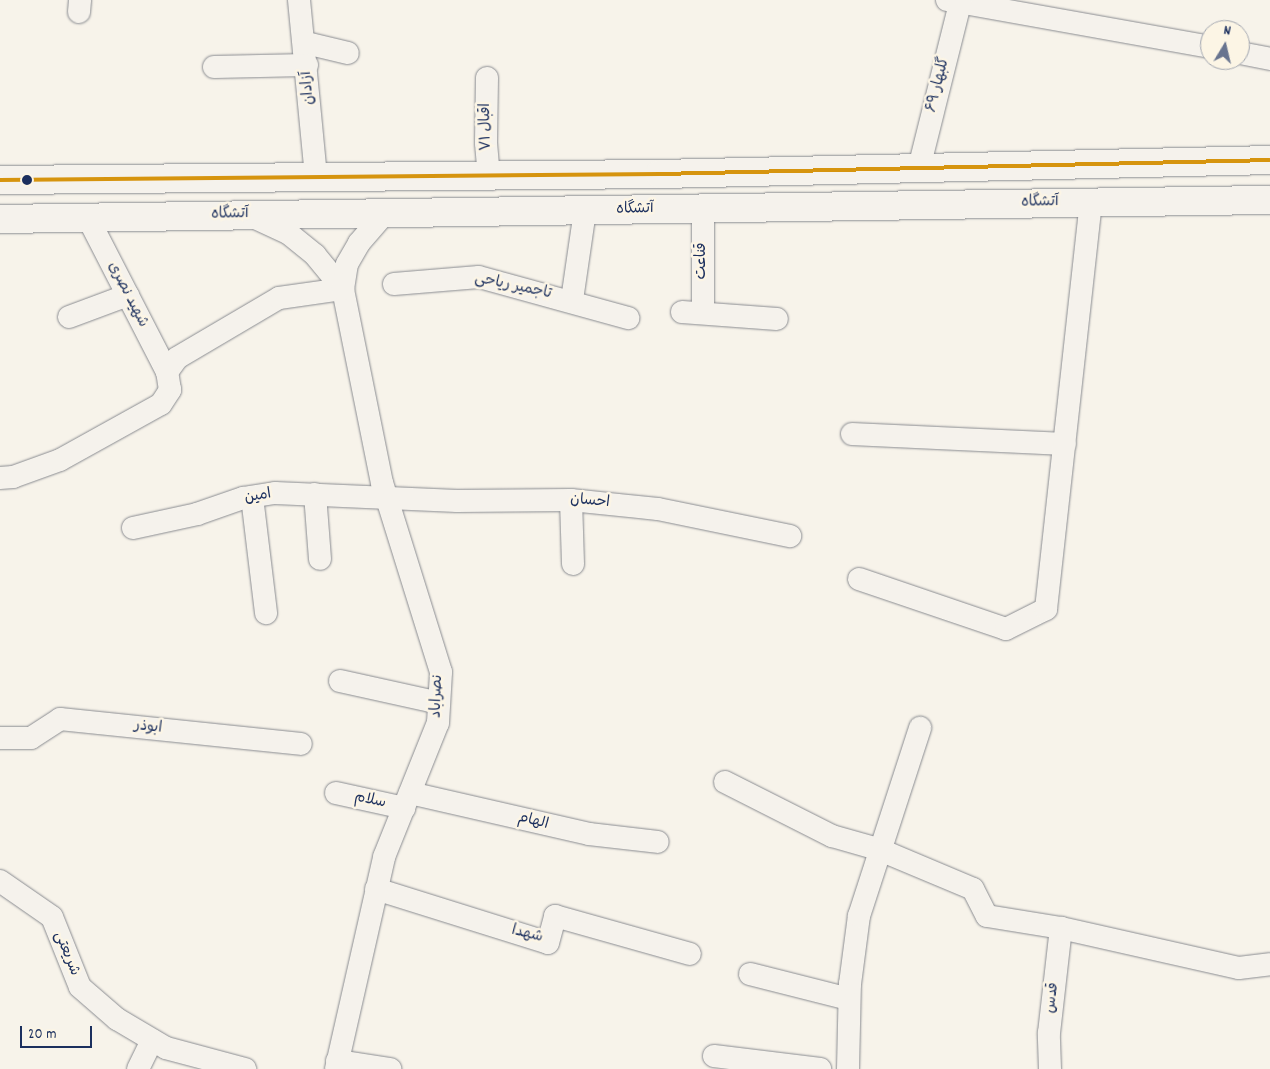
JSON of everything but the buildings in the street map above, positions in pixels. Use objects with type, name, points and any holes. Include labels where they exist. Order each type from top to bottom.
[{"type":"main road","points":[[0,180],[489,175],[1270,160]]},
{"type":"main road","points":[[1045,165],[1046,203]]},
{"type":"main road","name":"آتشگاه","points":[[0,219],[1270,200]]},
{"type":"street","name":"آزادان","points":[[299,0],[306,43],[316,177]]},
{"type":"street","points":[[954,1],[1200,45]]},
{"type":"street","name":"۶۹ گلبهار","points":[[919,168],[954,1]]},
{"type":"street","points":[[306,43],[348,53]]},
{"type":"street","points":[[1250,55],[1270,59]]},
{"type":"street","points":[[214,66],[308,65]]},
{"type":"street","name":"۷۱ اقبال","points":[[487,78],[486,143],[489,175]]},
{"type":"street","points":[[858,578],[1006,629],[1046,609],[1091,202]]},
{"type":"street","name":"قناعت","points":[[703,208],[692,313],[777,320]]},
{"type":"street","name":"تاجمیر ریاحی","points":[[572,300],[586,210]]},
{"type":"street","points":[[343,289],[347,264],[359,243],[386,213]]},
{"type":"street","points":[[249,215],[288,233],[302,244],[315,255],[343,289]]},
{"type":"street","name":"شهید نصری","points":[[88,218],[167,372]]},
{"type":"street","name":"تاجمیر ریاحی","points":[[394,284],[479,277],[572,300],[628,318]]},
{"type":"street","points":[[0,478],[13,477],[60,460],[161,404],[170,390],[167,372],[177,358],[279,298],[343,289]]},
{"type":"street","name":"نصراباد","points":[[337,1065],[384,857],[438,723],[441,672],[387,497],[343,289]]},
{"type":"street","points":[[69,317],[128,295]]},
{"type":"street","points":[[852,434],[1065,444]]},
{"type":"street","name":"امین","points":[[133,528],[197,514],[252,497],[275,493],[387,497]]},
{"type":"street","points":[[316,494],[320,559]]},
{"type":"street","points":[[252,497],[266,613]]},
{"type":"street","name":"احسان","points":[[387,497],[571,500],[658,509],[790,536]]},
{"type":"street","points":[[571,500],[572,564]]},
{"type":"street","points":[[340,681],[439,703]]},
{"type":"street","name":"ابوذر","points":[[0,738],[31,738],[60,719],[301,744]]},
{"type":"street","points":[[848,1069],[849,999],[859,916],[878,849],[920,728]]},
{"type":"street","points":[[725,782],[832,836],[878,849],[973,889],[987,916],[1061,928],[1239,968],[1270,964]]},
{"type":"street","name":"سلام","points":[[336,793],[407,800]]},
{"type":"street","name":"الهام","points":[[407,800],[589,834],[658,842]]},
{"type":"street","name":"شریعتی","points":[[0,881],[52,917],[80,987],[117,1019],[166,1048],[245,1069]]},
{"type":"street","name":"شهدا","points":[[376,889],[548,943],[555,916],[690,954]]},
{"type":"street","name":"قدس","points":[[1050,1069],[1048,1033],[1061,928]]},
{"type":"street","points":[[750,974],[849,999]]},
{"type":"street","points":[[138,1069],[152,1040]]},
{"type":"street","points":[[714,1056],[820,1069]]},
{"type":"street","points":[[337,1065],[390,1069]]},
{"type":"transit line","points":[[0,180],[660,174],[1270,160]]}]
